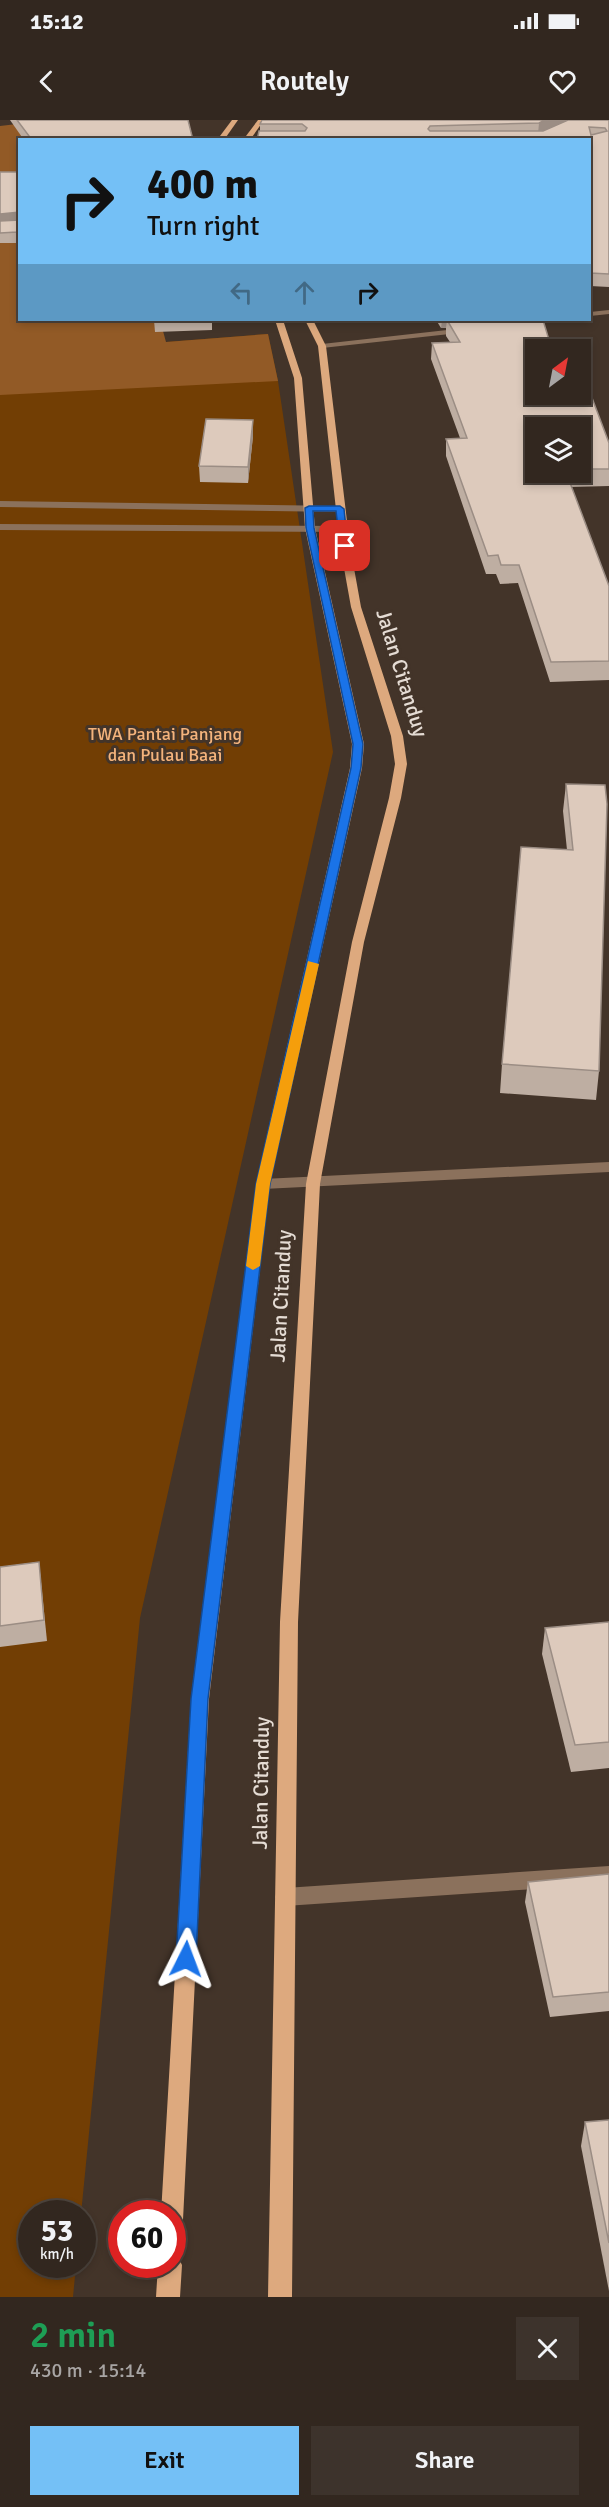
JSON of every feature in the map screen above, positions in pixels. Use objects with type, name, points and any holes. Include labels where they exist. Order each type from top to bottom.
[{"type":"main road","points":[[222,138],[235,120]]},
{"type":"main road","points":[[247,138],[261,120]]},
{"type":"main road","name":"Jalan Citanduy","points":[[173,2200],[200,1699],[263,1184],[356,768],[358,744],[310,528],[298,378],[279,321]]},
{"type":"main road","name":"Jalan Citanduy","points":[[280,2297],[289,1622],[313,1184],[358,942],[395,798],[401,764],[397,736],[356,606],[340,509],[322,346],[310,321]]},
{"type":"main road","points":[[168,2297],[169,2278]]},
{"type":"street","points":[[591,314],[609,312]]},
{"type":"street","points":[[510,325],[543,321]]},
{"type":"street","points":[[322,346],[476,329]]},
{"type":"street","points":[[0,504],[340,509]]},
{"type":"street","points":[[0,527],[343,529]]},
{"type":"street","points":[[263,1184],[313,1184],[609,1167]]},
{"type":"street","points":[[285,1897],[609,1875]]},
{"type":"green space","name":"TWA Pantai Panjang dan Pulau Baai","points":[[0,242],[18,242],[18,321],[166,342],[268,334],[278,381],[333,752],[140,1618],[82,2200],[18,2200],[18,2278],[75,2278],[73,2297],[0,2297]]},
{"type":"shaded area","points":[[51,120],[106,138],[18,138],[18,178],[0,179],[0,126]]},
{"type":"shaded area","points":[[18,242],[18,321],[160,321],[166,342],[268,334],[278,381],[0,395],[0,243]]},
{"type":"building","points":[[17,120],[188,120],[192,138],[84,138],[30,138]]},
{"type":"building","points":[[262,120],[545,120],[539,123],[430,126],[428,129],[430,131],[543,131],[568,120],[609,120],[609,274],[591,273],[591,138],[257,138],[259,131],[305,131],[307,128],[302,124],[260,124]],"holes":[[[589,127],[605,128],[607,131],[591,135]]]},
{"type":"building","points":[[0,172],[18,172],[18,212],[0,214]]},
{"type":"building","points":[[18,220],[17,232],[0,233],[0,221]]},
{"type":"building","points":[[448,321],[543,321],[549,339],[525,339],[525,405],[591,405],[591,395],[609,443],[609,469],[591,469],[591,417],[525,417],[525,483],[570,483],[609,586],[609,661],[551,662],[519,565],[501,565],[498,555],[488,556],[446,439],[467,438],[432,343],[460,342]]},
{"type":"building","points":[[206,419],[253,420],[248,467],[199,466]]},
{"type":"building","points":[[566,784],[605,785],[607,804],[599,1071],[502,1064],[521,847],[573,850]]},
{"type":"building","points":[[39,1562],[44,1620],[0,1626],[0,1567]]},
{"type":"building","points":[[609,1622],[609,1742],[575,1745],[545,1628]]},
{"type":"building","points":[[609,1874],[609,1992],[553,1997],[528,1882]]},
{"type":"building","points":[[609,2120],[609,2243],[585,2122]]},
{"type":"slow traffic","points":[[253,1266],[263,1184],[313,964]]},
{"type":"route","points":[[186,1959],[200,1699],[263,1184],[356,768],[358,744],[310,528],[309,508],[340,509],[345,546]]}]
